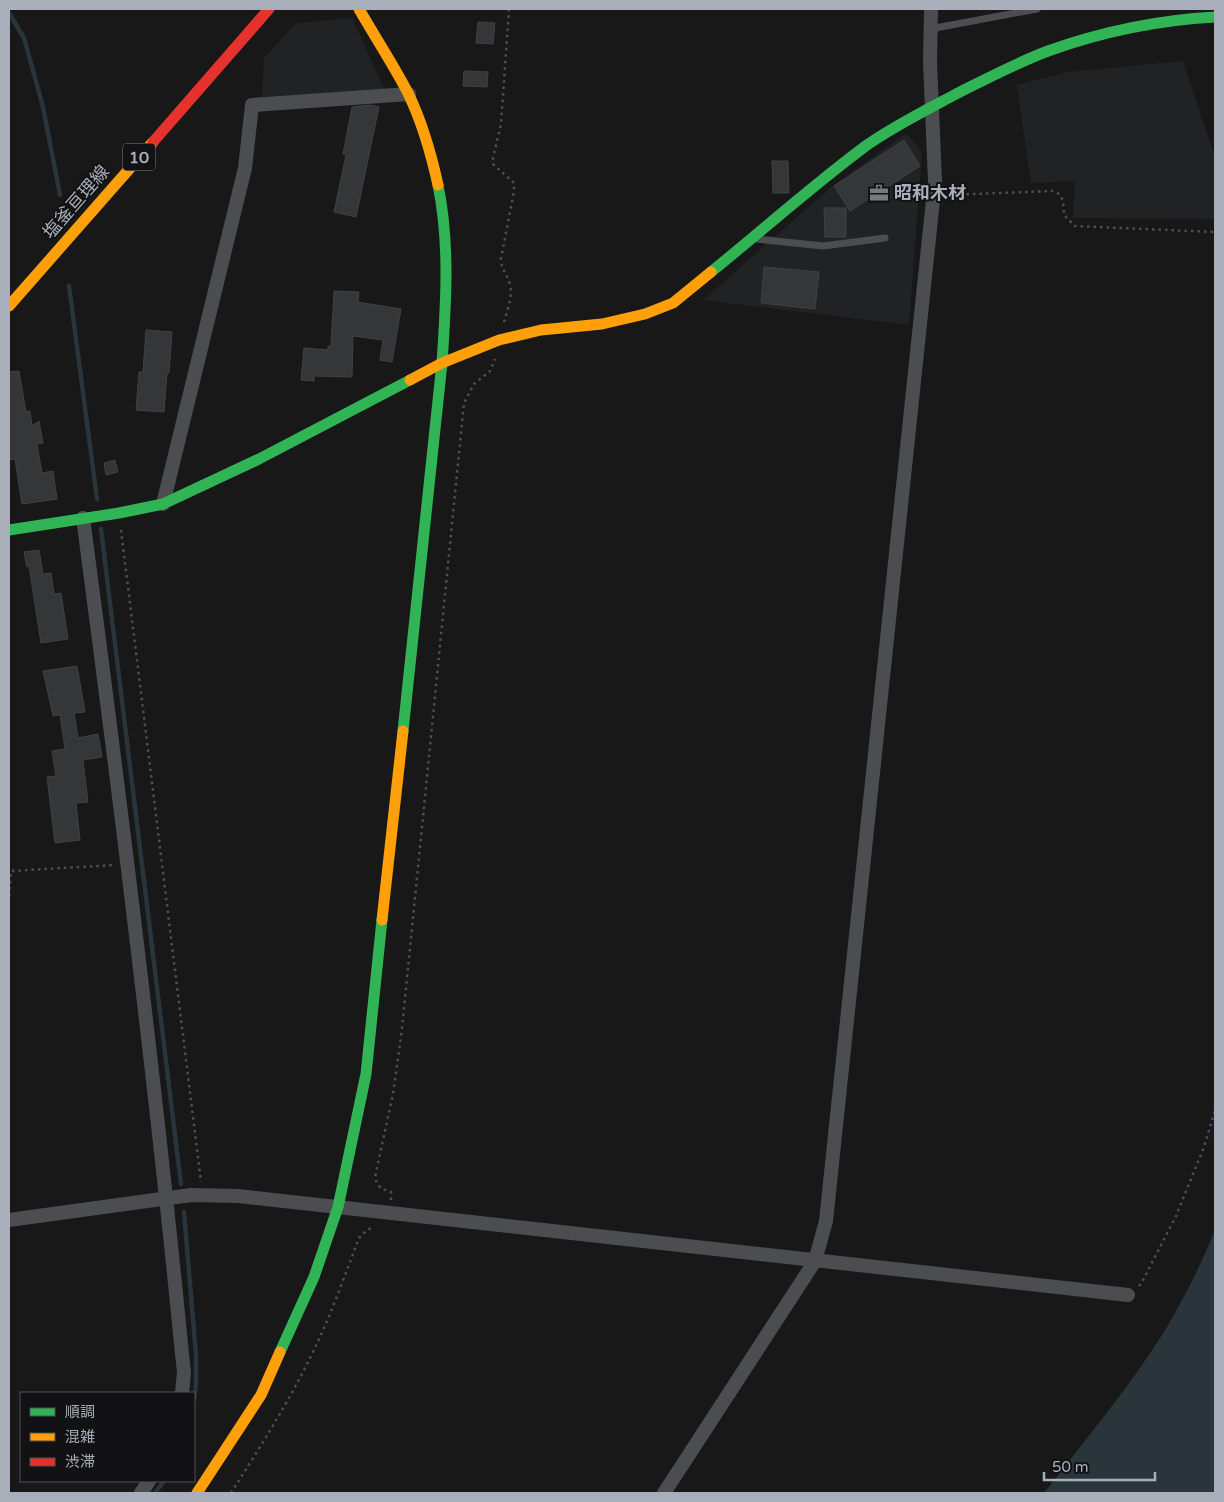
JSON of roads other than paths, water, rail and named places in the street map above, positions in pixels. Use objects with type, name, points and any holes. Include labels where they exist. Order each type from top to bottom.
[{"type":"street","name":"塩釜亘理線","points":[[9,306],[269,9]]},
{"type":"street","points":[[197,1493],[261,1395],[314,1277],[338,1207],[366,1074],[442,363],[447,260],[443,208],[424,132],[409,94],[359,9]]},
{"type":"street","points":[[664,1493],[815,1262],[826,1222],[934,195],[931,107],[931,9]]},
{"type":"street","points":[[9,530],[120,513],[163,504],[259,459],[442,363],[499,340],[541,330],[602,324],[645,314],[673,303],[810,189],[868,144],[931,107],[1004,69],[1048,51],[1091,37],[1142,26],[1215,17]]},
{"type":"street","points":[[163,504],[245,168],[252,105],[409,94]]},
{"type":"street","points":[[83,518],[128,864],[167,1199],[184,1372],[182,1392]]},
{"type":"street","points":[[9,1220],[192,1196],[238,1196],[815,1262],[1128,1295]]},
{"type":"street","points":[[141,1493],[148,1482]]},
{"type":"lane","points":[[930,29],[1037,9]]},
{"type":"lane","points":[[752,239],[822,246],[885,238]]},
{"type":"waterway","points":[[9,13],[24,38],[43,107],[60,195]]},
{"type":"waterway","points":[[69,286],[97,499]]},
{"type":"waterway","points":[[101,529],[181,1184]]},
{"type":"waterway","points":[[184,1212],[196,1355],[195,1393]]},
{"type":"waterway","points":[[155,1493],[163,1482]]},
{"type":"place","name":"昭和木材","points":[[879,193]]}]
